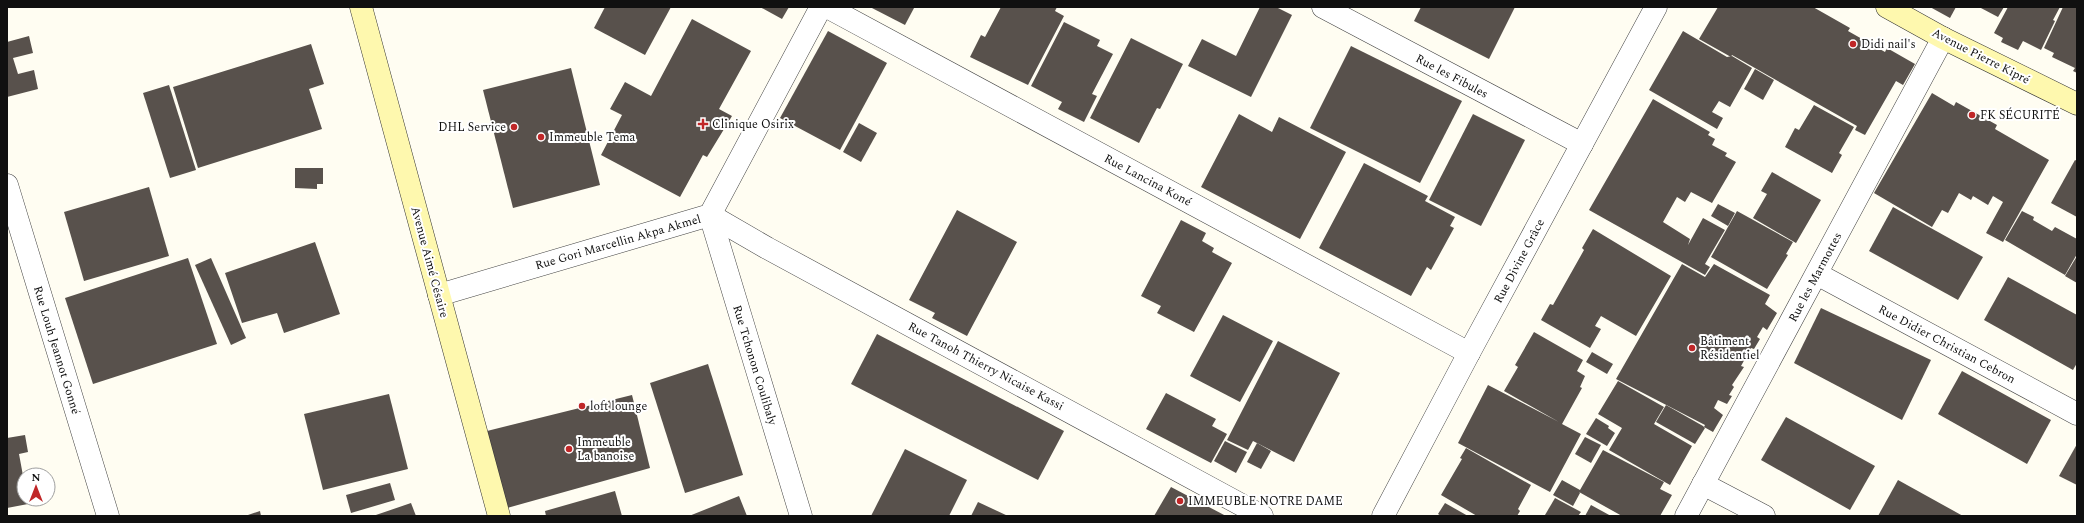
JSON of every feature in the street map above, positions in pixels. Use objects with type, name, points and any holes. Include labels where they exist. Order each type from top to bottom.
[{"type":"street","name":"Avenue Aimé Césaire","points":[[361,7],[499,516]]},
{"type":"street","name":"Rue Gori Marcellin Akpa Akmel","points":[[439,295],[710,215],[821,7]]},
{"type":"street","name":"Rue Lancina Koné","points":[[828,7],[1469,353]]},
{"type":"street","name":"Rue les Fibules","points":[[1323,7],[1582,144]]},
{"type":"street","name":"Rue Divine Grâce","points":[[1384,516],[1469,353],[1656,7]]},
{"type":"street","name":"Avenue Pierre Kipré","points":[[1886,7],[1944,38],[2077,104]]},
{"type":"street","name":"Rue les Marmottes","points":[[1686,516],[1944,38]]},
{"type":"street","name":"Rue Louh Jeannot Gonné","points":[[7,185],[108,516]]},
{"type":"street","name":"Rue Tchonon Coulibaly","points":[[710,215],[801,516]]},
{"type":"street","name":"Rue Tanoh Thierry Nicaise Kassi","points":[[710,215],[767,248],[1262,516]]},
{"type":"street","name":"Rue Didier Christian Cebron","points":[[1817,274],[2077,414]]},
{"type":"street","points":[[1703,484],[1764,516]]},
{"type":"building","points":[[605,7],[671,7],[645,55],[594,28]]},
{"type":"building","points":[[760,7],[789,7],[782,19]]},
{"type":"building","points":[[870,7],[913,7],[914,8],[905,25]]},
{"type":"building","points":[[1001,7],[1057,7],[1055,11],[1064,16],[1028,85],[970,57],[981,35],[985,37]]},
{"type":"building","points":[[1260,7],[1276,7],[1292,15],[1251,97],[1188,66],[1202,39],[1236,56]]},
{"type":"building","points":[[1421,7],[1515,7],[1489,59],[1414,21]]},
{"type":"building","points":[[1718,7],[1813,7],[1850,28],[1848,31],[1885,52],[1887,48],[1915,64],[1903,85],[1896,81],[1865,135],[1855,130],[1857,126],[1732,55],[1731,57],[1699,39]]},
{"type":"building","points":[[1930,7],[1956,7],[1950,18]]},
{"type":"building","points":[[1979,7],[2004,7],[1998,17]]},
{"type":"building","points":[[2008,7],[2060,7],[2041,50],[2023,41],[2018,50],[2001,42],[2003,38],[1994,33]]},
{"type":"building","points":[[2063,7],[2077,7],[2077,73],[2073,71],[2075,68],[2052,57],[2054,53],[2044,48]]},
{"type":"building","points":[[692,19],[751,51],[719,109],[732,116],[707,157],[703,155],[680,197],[601,155],[622,115],[610,109],[625,82],[651,96]]},
{"type":"building","points":[[1064,22],[1100,40],[1097,46],[1113,54],[1092,94],[1097,96],[1084,122],[1058,109],[1062,102],[1031,86]]},
{"type":"building","points":[[828,31],[887,63],[840,150],[780,118]]},
{"type":"building","points":[[1683,31],[1727,57],[1732,56],[1752,68],[1730,107],[1719,101],[1712,112],[1723,118],[1717,129],[1649,90]]},
{"type":"building","points":[[29,36],[33,53],[13,58],[18,74],[34,70],[38,89],[7,97],[7,42]]},
{"type":"building","points":[[1131,38],[1183,64],[1160,109],[1157,108],[1139,143],[1090,118]]},
{"type":"building","points":[[311,44],[324,84],[309,89],[322,129],[198,168],[173,87]]},
{"type":"building","points":[[1351,46],[1462,101],[1420,183],[1310,128]]},
{"type":"building","name":"Immeuble Tema","points":[[571,68],[600,185],[513,208],[483,90]]},
{"type":"building","points":[[1755,69],[1774,80],[1763,100],[1744,89]]},
{"type":"building","points":[[169,85],[196,170],[170,178],[143,93]]},
{"type":"building","points":[[1932,93],[1954,106],[1956,102],[1997,125],[1995,129],[2049,160],[2003,242],[1986,233],[2003,202],[1993,196],[1988,205],[1973,196],[1971,200],[1959,193],[1948,213],[1942,210],[1932,227],[1874,193]]},
{"type":"building","points":[[1653,99],[1710,132],[1708,135],[1715,139],[1712,145],[1727,153],[1725,156],[1736,162],[1712,203],[1691,192],[1685,202],[1677,197],[1663,222],[1690,239],[1688,245],[1703,218],[1725,230],[1705,264],[1710,267],[1705,275],[1589,210]]},
{"type":"building","points":[[1814,105],[1854,127],[1839,153],[1842,155],[1832,173],[1785,147],[1795,128],[1799,130]]},
{"type":"building","points":[[1239,114],[1272,132],[1279,117],[1346,152],[1300,239],[1201,187]]},
{"type":"building","points":[[1473,114],[1525,140],[1481,226],[1429,200]]},
{"type":"building","points":[[859,123],[877,133],[861,162],[843,152]]},
{"type":"building","points":[[2075,160],[2077,161],[2077,217],[2051,203]]},
{"type":"building","points":[[1364,163],[1428,196],[1425,201],[1455,217],[1450,226],[1454,228],[1431,270],[1427,267],[1411,296],[1319,248]]},
{"type":"building","points":[[295,168],[323,168],[323,184],[317,184],[317,189],[295,188]]},
{"type":"building","points":[[1772,172],[1821,200],[1796,243],[1753,218],[1767,194],[1761,191]]},
{"type":"building","points":[[149,187],[169,256],[84,281],[64,212]]},
{"type":"building","points":[[1718,204],[1735,213],[1728,226],[1711,216]]},
{"type":"building","points":[[1893,207],[1983,257],[1958,300],[1869,251]]},
{"type":"building","points":[[957,210],[1017,242],[967,336],[932,318],[935,313],[909,300]]},
{"type":"building","points":[[1737,211],[1793,242],[1786,254],[1788,255],[1767,289],[1711,257]]},
{"type":"building","points":[[2022,211],[2034,217],[2033,220],[2052,231],[2055,227],[2077,239],[2077,254],[2065,275],[2005,240]]},
{"type":"building","points":[[1181,220],[1206,233],[1202,241],[1214,248],[1212,252],[1232,263],[1194,332],[1157,313],[1161,306],[1141,296]]},
{"type":"building","points":[[1593,229],[1671,276],[1636,336],[1601,316],[1595,326],[1601,329],[1590,348],[1541,320],[1550,304],[1553,305],[1584,250],[1582,248]]},
{"type":"building","points":[[315,242],[340,314],[284,333],[277,313],[242,323],[225,273]]},
{"type":"building","points":[[2077,256],[2077,283],[2065,276]]},
{"type":"building","points":[[188,258],[217,344],[93,384],[65,298]]},
{"type":"building","points":[[211,258],[246,338],[231,345],[195,265]]},
{"type":"building","name":"Bâtiment Résidentiel","points":[[1682,264],[1705,277],[1714,264],[1770,295],[1765,304],[1777,313],[1767,330],[1763,327],[1757,337],[1760,339],[1754,349],[1751,348],[1741,366],[1744,367],[1732,385],[1734,387],[1729,395],[1732,396],[1727,404],[1718,400],[1714,408],[1723,415],[1713,432],[1704,427],[1705,425],[1616,379]]},
{"type":"building","points":[[2008,277],[2077,315],[2077,363],[2073,370],[1984,320]]},
{"type":"building","points":[[1821,308],[1931,360],[1902,420],[1794,363]]},
{"type":"building","points":[[1223,315],[1273,341],[1240,402],[1190,376]]},
{"type":"building","points":[[1534,332],[1583,360],[1577,371],[1585,376],[1580,387],[1582,388],[1562,424],[1581,434],[1550,492],[1458,443],[1488,385],[1559,422],[1504,391],[1518,367],[1515,365]]},
{"type":"building","points":[[877,334],[1064,431],[1038,480],[851,384]]},
{"type":"building","points":[[1278,341],[1340,373],[1294,462],[1253,441],[1248,450],[1227,440]]},
{"type":"building","points":[[1592,352],[1613,364],[1607,374],[1586,362]]},
{"type":"building","points":[[708,364],[743,475],[685,493],[650,383]]},
{"type":"building","points":[[1962,371],[2051,420],[2027,464],[1938,414]]},
{"type":"building","points":[[1618,381],[1664,407],[1654,424],[1692,446],[1670,485],[1609,450],[1622,428],[1598,414]]},
{"type":"building","points":[[1166,393],[1216,419],[1212,426],[1227,434],[1211,463],[1146,429]]},
{"type":"building","points":[[389,394],[408,469],[323,490],[304,414]]},
{"type":"building","name":"Immeuble La banoise","points":[[632,395],[650,468],[507,508],[487,431]]},
{"type":"building","points":[[1666,405],[1705,428],[1695,444],[1656,422]]},
{"type":"building","points":[[1786,417],[1875,466],[1850,510],[1761,460]]},
{"type":"building","points":[[1596,418],[1609,426],[1608,428],[1615,433],[1607,446],[1586,434]]},
{"type":"building","points":[[25,435],[28,452],[19,454],[21,467],[16,467],[16,506],[7,508],[7,438]]},
{"type":"building","points":[[1585,437],[1601,445],[1591,463],[1575,454]]},
{"type":"building","points":[[1225,441],[1247,452],[1236,473],[1214,461]]},
{"type":"building","points":[[1257,443],[1271,451],[1261,469],[1247,462]]},
{"type":"building","points":[[2077,444],[2077,485],[2059,476]]},
{"type":"building","points":[[1466,448],[1531,485],[1518,509],[1520,511],[1517,516],[1477,516],[1441,495],[1462,459],[1460,458]]},
{"type":"building","points":[[905,449],[967,480],[949,516],[871,516]]},
{"type":"building","points":[[1603,450],[1664,482],[1660,489],[1672,495],[1660,516],[1622,516],[1579,492],[1580,493],[1573,506],[1553,495],[1562,480],[1580,490]]},
{"type":"building","points":[[1898,480],[1963,516],[1878,516]]},
{"type":"building","points":[[390,483],[395,500],[351,513],[346,495]]},
{"type":"building","name":"IMMEUBLE NOTRE DAME","points":[[1171,487],[1226,516],[1154,516]]},
{"type":"building","points":[[615,491],[622,516],[546,516],[545,511]]},
{"type":"building","points":[[739,496],[747,516],[689,516]]},
{"type":"building","points":[[1555,498],[1581,512],[1578,516],[1545,515]]},
{"type":"building","points":[[978,502],[1008,516],[971,516]]},
{"type":"building","points":[[411,503],[416,516],[373,516]]},
{"type":"building","points":[[1445,503],[1468,516],[1441,516],[1438,514]]},
{"type":"building","points":[[1591,505],[1611,516],[1585,516]]},
{"type":"building","points":[[260,511],[261,516],[245,516]]},
{"type":"place","name":"Didi nail's","points":[[1853,44]]},
{"type":"place","name":"FK SÉCURITÉ","points":[[1972,115]]},
{"type":"place","name":"Clinique Osirix","points":[[703,124]]},
{"type":"place","name":"DHL Service","points":[[514,127]]},
{"type":"place","name":"Immeuble Tema","points":[[541,137]]},
{"type":"place","name":"Bâtiment Résidentiel","points":[[1692,348]]},
{"type":"place","name":"loft lounge","points":[[582,406]]},
{"type":"place","name":"Immeuble La banoise","points":[[569,449]]},
{"type":"place","name":"IMMEUBLE NOTRE DAME","points":[[1180,501]]}]
